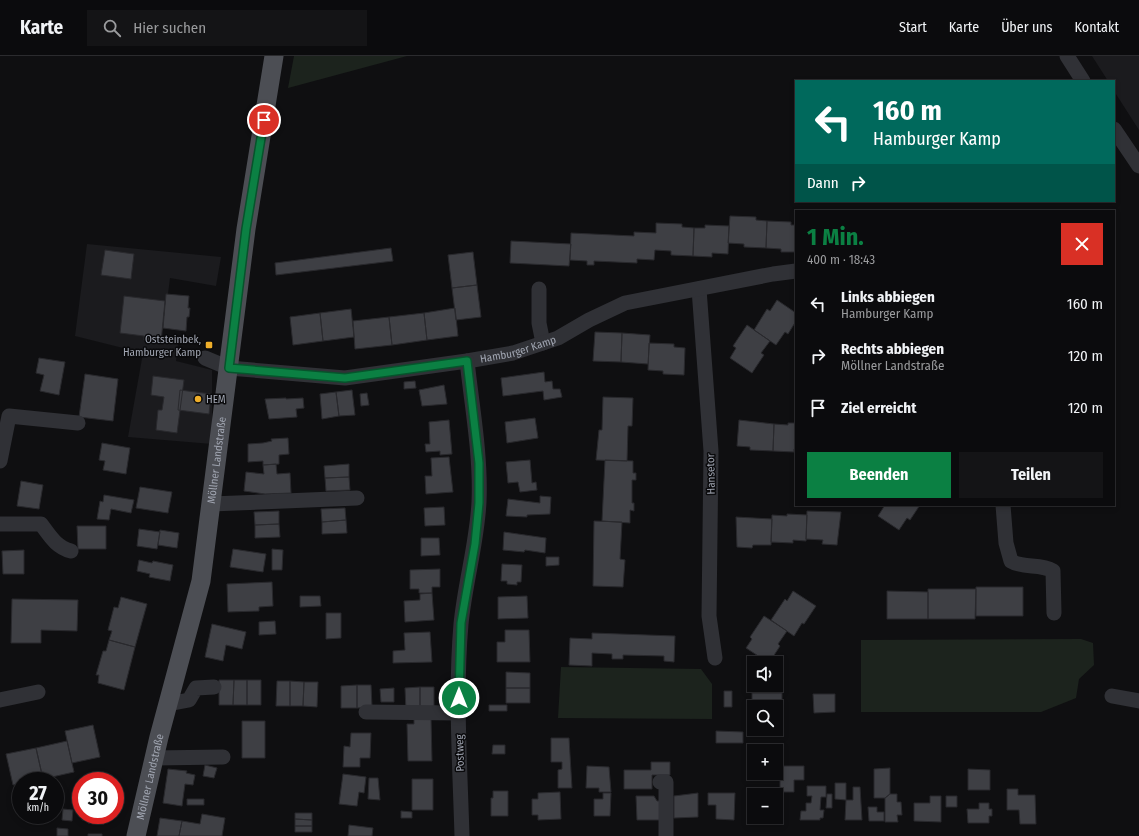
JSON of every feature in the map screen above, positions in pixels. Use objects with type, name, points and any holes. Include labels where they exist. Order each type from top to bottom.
[{"type":"main road","name":"Möllner Landstraße","points":[[136,836],[154,758],[201,581],[246,229],[274,56]]},
{"type":"street","points":[[1067,56],[1082,80]]},
{"type":"street","points":[[1115,130],[1139,166]]},
{"type":"street","name":"Hamburger Kamp","points":[[205,358],[229,368],[345,378],[467,361],[513,353],[558,338],[589,320],[625,303],[773,274],[795,272]]},
{"type":"street","points":[[539,289],[539,324],[543,343]]},
{"type":"street","name":"Hansetor","points":[[699,289],[711,451],[709,616],[715,658]]},
{"type":"street","name":"Postweg","points":[[462,836],[459,713],[461,623],[475,544],[479,503],[479,463],[467,361]]},
{"type":"street","points":[[0,461],[9,416],[78,423]]},
{"type":"street","points":[[211,504],[357,498]]},
{"type":"street","points":[[1003,508],[1006,543],[1011,561],[1017,565],[1048,567],[1053,571],[1054,613]]},
{"type":"street","points":[[0,524],[41,524],[54,542],[63,549],[71,551]]},
{"type":"street","points":[[168,704],[189,700],[196,688],[214,687]]},
{"type":"street","points":[[0,700],[38,692]]},
{"type":"street","points":[[1112,696],[1139,701]]},
{"type":"street","points":[[366,712],[459,713]]},
{"type":"street","points":[[154,758],[223,757]]},
{"type":"street","points":[[660,782],[666,782],[666,836]]},
{"type":"shaded area","points":[[294,56],[407,56],[288,88]]},
{"type":"shaded area","points":[[1092,56],[1139,56],[1139,130],[1115,93],[1115,80],[1107,80]]},
{"type":"shaded area","points":[[87,244],[221,257],[216,286],[170,278],[168,294],[166,294],[161,342],[178,344],[176,361],[212,370],[212,444],[128,437],[143,353],[75,336]]},
{"type":"shaded area","points":[[1081,639],[1093,643],[1094,665],[1079,679],[1076,698],[1041,712],[861,712],[861,640]]},
{"type":"shaded area","points":[[561,667],[701,669],[712,684],[712,719],[558,718]]},
{"type":"building","points":[[730,216],[756,217],[756,220],[767,221],[766,248],[744,247],[744,244],[728,243]]},
{"type":"building","points":[[767,221],[791,222],[791,225],[795,225],[795,252],[781,252],[781,249],[766,248]]},
{"type":"building","points":[[656,223],[682,224],[682,227],[694,228],[693,256],[671,255],[671,251],[655,250],[654,260],[637,259],[637,263],[594,261],[594,265],[587,265],[587,261],[570,260],[571,233],[634,236],[634,232],[656,233]]},
{"type":"building","points":[[705,225],[729,226],[728,254],[712,253],[712,257],[693,256],[694,228],[705,228]]},
{"type":"building","points":[[511,241],[571,244],[569,266],[510,263]]},
{"type":"building","points":[[391,248],[393,261],[276,275],[275,263]]},
{"type":"building","points":[[105,250],[134,254],[131,279],[101,275]]},
{"type":"building","points":[[473,252],[477,285],[452,288],[448,255]]},
{"type":"building","points":[[477,285],[481,317],[456,320],[452,288]]},
{"type":"building","points":[[166,294],[189,296],[188,308],[190,308],[189,317],[187,317],[186,331],[163,328]]},
{"type":"building","points":[[124,296],[165,301],[161,342],[144,340],[144,336],[120,333]]},
{"type":"building","points":[[777,300],[795,312],[795,323],[788,334],[785,332],[776,345],[754,330],[767,309],[770,311]]},
{"type":"building","points":[[455,308],[458,336],[427,340],[424,313]]},
{"type":"building","points":[[351,309],[354,337],[323,341],[320,313]]},
{"type":"building","points":[[320,313],[323,341],[293,345],[290,317]]},
{"type":"building","points":[[424,313],[427,340],[392,345],[389,317]]},
{"type":"building","points":[[389,317],[392,345],[355,349],[353,321]]},
{"type":"building","points":[[747,325],[770,341],[761,353],[764,355],[752,373],[730,358],[736,348],[733,346]]},
{"type":"building","points":[[595,332],[622,333],[621,362],[593,361]]},
{"type":"building","points":[[622,333],[650,335],[648,364],[621,362]]},
{"type":"building","points":[[649,343],[674,344],[674,347],[685,348],[684,375],[663,374],[663,371],[648,370]]},
{"type":"building","points":[[39,358],[65,362],[59,395],[40,391],[44,375],[36,373]]},
{"type":"building","points":[[544,372],[545,382],[552,381],[553,389],[560,389],[562,397],[544,400],[543,391],[503,396],[501,378]]},
{"type":"building","points":[[85,374],[118,379],[113,421],[79,417]]},
{"type":"building","points":[[153,376],[184,380],[177,433],[156,430],[158,410],[162,410],[164,397],[151,395]]},
{"type":"building","points":[[415,381],[416,388],[404,389],[404,382]]},
{"type":"building","points":[[444,385],[447,404],[422,406],[419,390]]},
{"type":"building","points":[[180,390],[211,394],[209,414],[178,410]]},
{"type":"building","points":[[352,390],[355,415],[339,416],[336,392]]},
{"type":"building","points":[[336,392],[339,416],[322,419],[320,394]]},
{"type":"building","points":[[367,393],[369,405],[361,406],[360,394]]},
{"type":"building","points":[[603,397],[633,398],[632,426],[628,426],[627,461],[596,460],[599,430],[602,430]]},
{"type":"building","points":[[303,398],[304,408],[296,409],[297,417],[269,419],[265,399]]},
{"type":"building","points":[[535,418],[538,438],[507,443],[505,422]]},
{"type":"building","points":[[449,420],[452,454],[440,455],[440,451],[426,452],[425,444],[430,444],[429,422]]},
{"type":"building","points":[[739,420],[774,424],[773,451],[750,450],[750,447],[737,446]]},
{"type":"building","points":[[788,423],[795,423],[794,452],[773,451],[774,424],[788,425]]},
{"type":"building","points":[[288,438],[289,454],[279,455],[279,464],[263,465],[263,461],[248,462],[248,444],[272,441],[271,439]]},
{"type":"building","points":[[102,443],[130,448],[126,474],[103,470],[105,461],[99,460]]},
{"type":"building","points":[[449,457],[453,492],[426,494],[425,476],[432,476],[431,458]]},
{"type":"building","points":[[530,460],[532,483],[536,482],[537,490],[520,492],[518,482],[508,483],[506,462]]},
{"type":"building","points":[[605,460],[633,461],[633,473],[636,473],[636,480],[632,480],[632,503],[634,503],[634,511],[630,510],[630,523],[602,521]]},
{"type":"building","points":[[276,464],[277,474],[290,473],[291,493],[265,494],[244,491],[246,472],[264,474],[263,465]]},
{"type":"building","points":[[349,464],[349,477],[325,478],[324,466]]},
{"type":"building","points":[[349,477],[350,490],[326,491],[325,478]]},
{"type":"building","points":[[21,481],[43,485],[39,509],[17,506]]},
{"type":"building","points":[[140,487],[172,492],[168,513],[136,508]]},
{"type":"building","points":[[104,495],[134,500],[131,513],[111,509],[109,520],[97,519],[100,501],[103,502]]},
{"type":"building","points":[[540,496],[551,497],[550,514],[527,515],[527,517],[506,516],[508,499],[540,503]]},
{"type":"building","points":[[884,506],[919,506],[910,520],[907,518],[899,530],[878,516]]},
{"type":"building","points":[[444,507],[445,525],[425,526],[424,508]]},
{"type":"building","points":[[345,508],[346,520],[322,522],[321,509]]},
{"type":"building","points":[[279,511],[279,524],[255,525],[254,512]]},
{"type":"building","points":[[807,511],[841,512],[837,545],[822,544],[823,540],[806,539]]},
{"type":"building","points":[[787,514],[807,515],[806,541],[793,540],[793,543],[771,542],[772,515],[787,516]]},
{"type":"building","points":[[736,517],[772,519],[771,545],[753,545],[752,548],[737,547]]},
{"type":"building","points":[[346,520],[347,533],[322,534],[322,522]]},
{"type":"building","points":[[594,521],[622,522],[620,559],[625,560],[623,587],[593,586]]},
{"type":"building","points":[[279,524],[280,537],[255,538],[255,525]]},
{"type":"building","points":[[77,526],[106,526],[106,549],[78,549]]},
{"type":"building","points":[[139,529],[160,532],[157,549],[137,546]]},
{"type":"building","points":[[160,530],[179,533],[177,548],[158,545]]},
{"type":"building","points":[[504,532],[546,538],[545,553],[525,550],[524,552],[503,550]]},
{"type":"building","points":[[421,538],[439,538],[440,555],[421,556]]},
{"type":"building","points":[[233,549],[266,554],[263,572],[230,567]]},
{"type":"building","points":[[272,549],[283,550],[282,570],[272,570]]},
{"type":"building","points":[[24,550],[24,574],[3,574],[2,551]]},
{"type":"building","points":[[546,557],[559,557],[559,565],[546,566]]},
{"type":"building","points":[[139,560],[173,565],[170,581],[149,577],[150,574],[137,571]]},
{"type":"building","points":[[502,564],[522,565],[521,582],[517,582],[517,585],[507,584],[507,581],[501,581]]},
{"type":"building","points":[[440,569],[440,587],[432,587],[432,593],[419,593],[419,589],[410,589],[410,570]]},
{"type":"building","points":[[272,582],[273,606],[259,607],[259,611],[228,612],[227,584]]},
{"type":"building","points":[[976,587],[1023,587],[1023,616],[976,616]]},
{"type":"building","points":[[928,589],[976,589],[975,619],[928,619]]},
{"type":"building","points":[[793,591],[816,606],[804,624],[802,623],[794,636],[771,620],[785,599],[787,601]]},
{"type":"building","points":[[887,591],[928,592],[928,619],[887,619]]},
{"type":"building","points":[[432,593],[434,620],[405,622],[404,601],[420,600],[420,594]]},
{"type":"building","points":[[300,596],[320,596],[321,606],[300,607]]},
{"type":"building","points":[[527,596],[528,618],[498,619],[498,597]]},
{"type":"building","points":[[121,597],[147,604],[135,647],[109,640],[112,631],[108,630],[114,607],[118,608]]},
{"type":"building","points":[[12,599],[78,600],[77,631],[41,630],[41,643],[11,643]]},
{"type":"building","points":[[326,613],[341,613],[341,638],[326,639]]},
{"type":"building","points":[[764,616],[787,631],[778,644],[780,646],[774,656],[758,656],[746,648],[752,639],[750,637]]},
{"type":"building","points":[[275,621],[276,634],[259,635],[259,622]]},
{"type":"building","points":[[212,624],[246,632],[242,649],[226,645],[223,661],[205,657]]},
{"type":"building","points":[[505,630],[529,630],[530,662],[497,662],[497,642],[505,642]]},
{"type":"building","points":[[430,632],[432,662],[393,663],[393,651],[405,650],[404,633]]},
{"type":"building","points":[[592,633],[675,636],[674,662],[664,661],[664,656],[623,655],[623,659],[612,659],[612,654],[592,653],[592,666],[569,665],[570,638],[592,639]]},
{"type":"building","points":[[109,640],[135,647],[124,690],[98,683],[99,675],[96,675],[103,651],[106,651]]},
{"type":"building","points":[[506,672],[530,673],[530,688],[506,688]]},
{"type":"building","points":[[219,680],[234,680],[233,705],[219,705]]},
{"type":"building","points":[[234,680],[247,680],[247,705],[233,705]]},
{"type":"building","points":[[247,680],[261,680],[261,705],[247,705]]},
{"type":"building","points":[[277,681],[290,681],[290,706],[276,706]]},
{"type":"building","points":[[290,681],[304,682],[303,706],[290,706]]},
{"type":"building","points":[[304,682],[318,682],[317,707],[303,706]]},
{"type":"building","points":[[357,685],[371,685],[372,707],[357,708]]},
{"type":"building","points":[[357,685],[357,708],[341,708],[341,686]]},
{"type":"building","points":[[420,687],[434,687],[434,710],[420,710]]},
{"type":"building","points":[[420,687],[420,710],[406,711],[405,688]]},
{"type":"building","points":[[394,688],[394,702],[381,702],[380,689]]},
{"type":"building","points":[[506,688],[530,688],[530,703],[506,703]]},
{"type":"building","points":[[724,691],[732,691],[732,707],[724,707]]},
{"type":"building","points":[[752,693],[782,693],[782,700],[752,700]]},
{"type":"building","points":[[813,694],[835,694],[835,712],[814,713]]},
{"type":"building","points":[[489,705],[507,705],[507,711],[489,711]]},
{"type":"building","points":[[414,719],[431,719],[432,761],[408,761],[407,724],[414,724]]},
{"type":"building","points":[[242,721],[265,721],[265,758],[242,758]]},
{"type":"building","points":[[93,725],[100,757],[72,763],[65,731]]},
{"type":"building","points":[[716,731],[743,732],[743,743],[716,743]]},
{"type":"building","points":[[351,733],[371,733],[370,758],[360,758],[360,767],[343,767],[344,746],[350,747]]},
{"type":"building","points":[[551,738],[569,738],[572,788],[558,788],[558,770],[562,769],[562,762],[551,762]]},
{"type":"building","points":[[67,741],[74,772],[64,774],[64,772],[41,772],[36,748]]},
{"type":"building","points":[[493,745],[505,745],[505,754],[492,754]]},
{"type":"building","points":[[36,748],[41,772],[12,772],[12,781],[6,754]]},
{"type":"building","points":[[651,762],[670,762],[670,775],[652,775],[652,789],[624,789],[624,770],[651,770]]},
{"type":"building","points":[[205,765],[217,768],[214,778],[203,776]]},
{"type":"building","points":[[587,766],[609,767],[611,792],[599,792],[599,788],[586,788]]},
{"type":"building","points":[[783,766],[804,766],[804,780],[794,780],[794,792],[783,792],[783,788],[780,788],[780,780],[783,780]]},
{"type":"building","points":[[890,768],[890,794],[885,798],[874,798],[874,769]]},
{"type":"building","points":[[168,769],[187,771],[186,773],[195,775],[193,785],[185,784],[182,806],[163,803]]},
{"type":"building","points":[[968,769],[990,770],[990,790],[968,790]]},
{"type":"building","points":[[343,774],[366,777],[364,793],[359,792],[357,806],[339,804]]},
{"type":"building","points":[[369,778],[378,778],[380,800],[368,799]]},
{"type":"building","points":[[412,779],[433,779],[433,810],[412,810]]},
{"type":"building","points":[[835,783],[846,783],[846,800],[835,799]]},
{"type":"building","points":[[807,786],[826,786],[826,797],[821,797],[820,810],[824,810],[823,818],[820,818],[820,820],[800,820],[801,811],[806,811],[806,803],[811,803],[812,796],[807,796]]},
{"type":"building","points":[[853,787],[860,787],[862,820],[845,820],[846,800],[853,800]]},
{"type":"building","points":[[1007,789],[1018,789],[1018,795],[1035,795],[1036,824],[1020,824],[1019,810],[1007,810]]},
{"type":"building","points":[[493,791],[508,791],[508,816],[491,816],[491,798],[493,798]]},
{"type":"building","points":[[560,792],[561,819],[538,820],[538,815],[532,815],[532,799],[538,799],[538,793]]},
{"type":"building","points":[[603,793],[611,793],[610,816],[594,816],[594,799],[603,799]]},
{"type":"building","points":[[698,793],[698,817],[674,818],[674,796]]},
{"type":"building","points":[[708,793],[735,793],[734,820],[716,819],[716,805],[708,805]]},
{"type":"building","points":[[827,794],[832,794],[832,808],[826,808]]},
{"type":"building","points":[[890,794],[897,794],[897,802],[901,802],[902,815],[897,815],[898,822],[885,822],[885,798]]},
{"type":"building","points":[[636,796],[654,796],[657,801],[660,801],[660,820],[637,820]]},
{"type":"building","points":[[930,796],[941,796],[941,822],[914,821],[914,803],[930,803]]},
{"type":"building","points":[[946,796],[957,796],[957,807],[946,807]]},
{"type":"building","points":[[187,799],[204,799],[204,805],[187,805]]},
{"type":"building","points":[[979,803],[989,803],[989,809],[992,809],[992,816],[989,816],[989,823],[968,823],[967,809],[979,809]]},
{"type":"building","points":[[868,807],[877,807],[877,812],[884,812],[884,821],[869,821]]},
{"type":"building","points":[[64,809],[72,810],[72,821],[64,820]]},
{"type":"building","points":[[401,811],[412,812],[412,818],[401,818]]},
{"type":"building","points":[[295,813],[312,813],[312,820],[295,819]]},
{"type":"building","points":[[202,814],[225,818],[222,836],[179,836],[182,821],[200,824]]},
{"type":"building","points":[[160,818],[182,821],[179,836],[157,836]]},
{"type":"building","points":[[295,819],[312,820],[312,826],[295,826]]},
{"type":"building","points":[[349,825],[373,828],[372,836],[348,836]]},
{"type":"building","points":[[295,826],[312,826],[312,832],[295,832]]},
{"type":"building","points":[[57,828],[68,829],[68,836],[57,836]]},
{"type":"building","points":[[88,834],[102,834],[102,836],[88,836]]},
{"type":"place","name":"Oststeinbek, Hamburger Kamp","points":[[209,345]]},
{"type":"place","name":"HEM","points":[[198,399]]},
{"type":"route","points":[[264,120],[246,229],[229,368],[345,378],[467,361],[479,463],[479,503],[475,544],[461,623],[459,698]]}]
